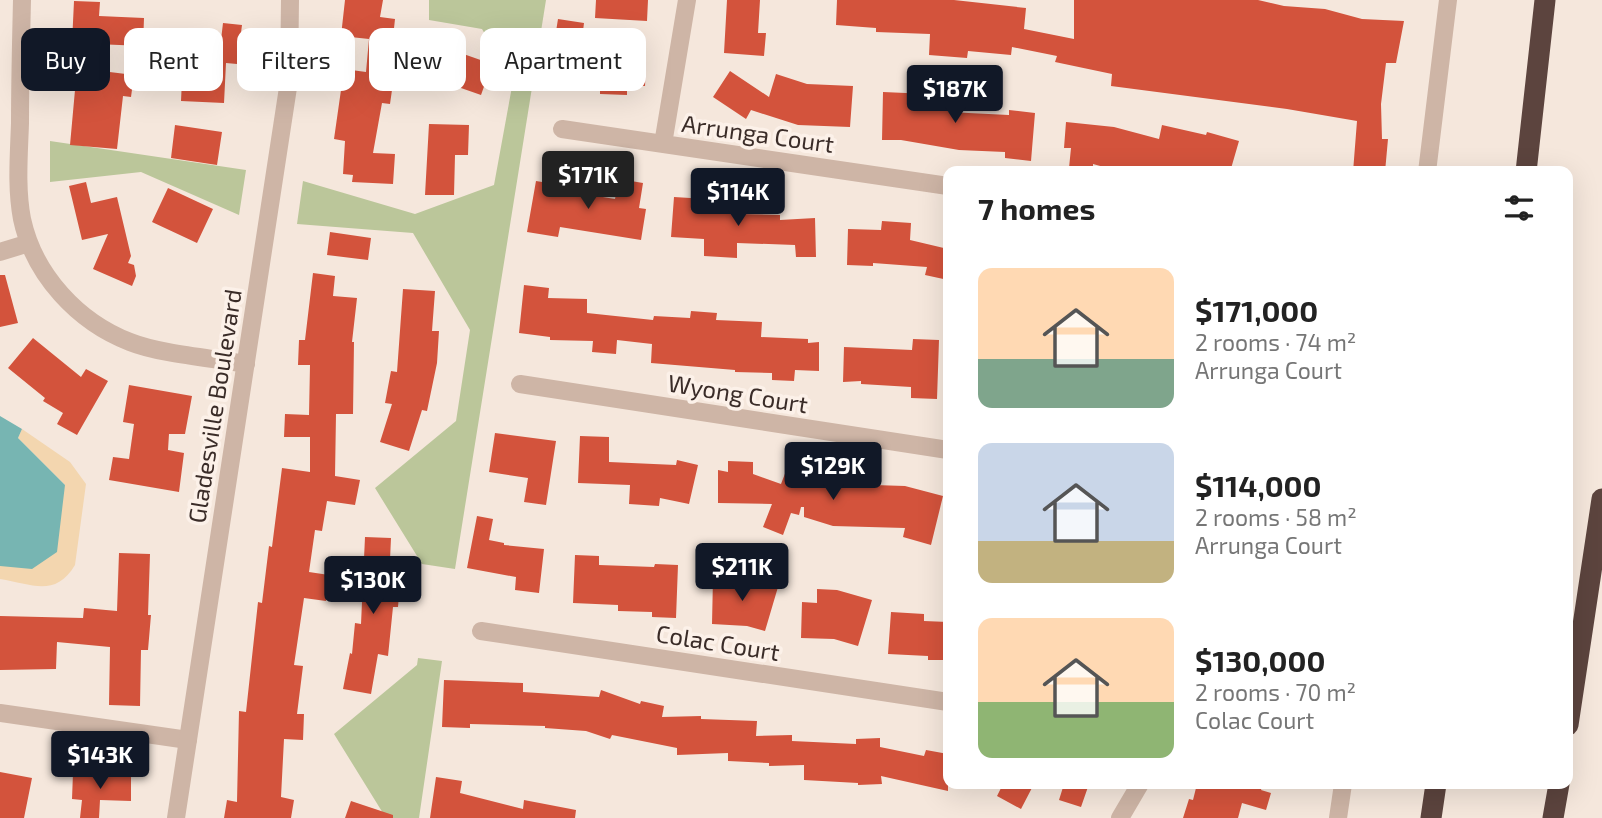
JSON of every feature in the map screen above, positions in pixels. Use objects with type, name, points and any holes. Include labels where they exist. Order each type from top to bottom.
[{"type":"highway","points":[[1527,166],[1545,0]]},
{"type":"highway","points":[[1573,691],[1602,499]]},
{"type":"highway","points":[[1431,818],[1435,789]]},
{"type":"highway","points":[[1553,818],[1558,789]]},
{"type":"street","points":[[22,0],[19,199],[29,243],[41,268],[78,311],[102,329],[145,347],[246,364]]},
{"type":"street","name":"Gladesville Boulevard","points":[[176,818],[289,81],[290,0]]},
{"type":"street","points":[[663,144],[687,0]]},
{"type":"street","points":[[1428,166],[1448,0]]},
{"type":"street","name":"Arrunga Court","points":[[562,128],[943,185]]},
{"type":"street","points":[[0,252],[29,243]]},
{"type":"street","name":"Wyong Court","points":[[520,384],[943,449]]},
{"type":"street","name":"Colac Court","points":[[481,631],[943,701]]},
{"type":"street","points":[[0,713],[188,740]]},
{"type":"street","points":[[1120,818],[1137,789]]},
{"type":"street","points":[[1338,818],[1342,789]]},
{"type":"green space","points":[[429,0],[546,0],[542,28],[480,29],[429,20]]},
{"type":"green space","points":[[511,91],[531,91],[455,569],[422,564],[375,488],[456,421],[470,330],[413,233],[297,224],[303,181],[415,214],[494,185]]},
{"type":"green space","points":[[50,141],[246,170],[239,215],[141,172],[50,182]]},
{"type":"green space","points":[[418,658],[442,661],[419,818],[386,818],[334,734],[417,665]]},
{"type":"sand","points":[[22,429],[70,462],[86,484],[75,565],[59,582],[51,585],[33,585],[0,579],[0,566],[65,485],[18,438]]},
{"type":"water","points":[[0,416],[22,429],[18,438],[65,485],[57,552],[32,569],[0,566]]},
{"type":"building","points":[[345,0],[383,0],[380,17],[395,19],[394,28],[369,28],[369,39],[355,38],[355,28],[342,28]]},
{"type":"building","points":[[596,0],[648,0],[647,21],[595,18]]},
{"type":"building","points":[[727,0],[760,0],[758,33],[766,33],[764,56],[724,53]]},
{"type":"building","points":[[837,0],[954,0],[1026,8],[1024,29],[1074,39],[1074,0],[1258,0],[1284,6],[1325,9],[1362,19],[1404,21],[1396,63],[1386,63],[1381,104],[1382,139],[1388,139],[1386,166],[1353,166],[1357,121],[1111,86],[1112,74],[1055,62],[1057,56],[1012,47],[1011,55],[968,51],[967,58],[929,55],[930,34],[876,32],[876,28],[836,25]]},
{"type":"building","points":[[74,1],[100,2],[99,16],[144,18],[144,28],[124,28],[124,45],[110,45],[110,28],[73,28]]},
{"type":"building","points":[[558,19],[584,23],[583,28],[557,28]]},
{"type":"building","points":[[223,23],[242,25],[242,28],[237,28],[237,64],[226,63],[224,103],[181,101],[181,91],[223,91]]},
{"type":"building","points":[[369,39],[369,91],[392,91],[390,104],[382,103],[373,153],[395,154],[393,184],[352,182],[353,175],[343,174],[345,141],[334,139],[341,91],[355,91],[355,70],[366,72]]},
{"type":"building","points":[[466,55],[480,60],[481,95],[466,90]]},
{"type":"building","points":[[730,71],[769,97],[776,74],[807,84],[853,86],[850,127],[798,125],[751,110],[746,119],[713,97]]},
{"type":"building","points":[[110,72],[124,74],[124,91],[132,91],[131,97],[123,96],[117,149],[70,145],[75,91],[110,91]]},
{"type":"building","points":[[930,86],[951,89],[948,112],[1009,115],[1009,110],[1035,113],[1031,161],[1005,158],[1005,152],[959,150],[901,140],[882,140],[883,92],[928,94]]},
{"type":"building","points":[[600,91],[627,91],[627,95],[600,94]]},
{"type":"building","points":[[1066,122],[1114,127],[1159,139],[1162,125],[1206,135],[1207,132],[1239,141],[1232,166],[1069,166],[1071,148],[1064,148]]},
{"type":"building","points":[[429,124],[469,125],[468,155],[455,155],[454,195],[425,195]]},
{"type":"building","points":[[175,125],[222,132],[217,165],[171,158]]},
{"type":"building","points":[[619,179],[643,183],[639,208],[646,209],[641,240],[560,227],[558,237],[527,232],[536,181],[567,186],[566,191],[615,199]]},
{"type":"building","points":[[86,182],[91,203],[117,197],[131,256],[128,263],[134,265],[136,276],[132,286],[93,269],[108,234],[82,240],[69,186]]},
{"type":"building","points":[[168,188],[213,209],[197,243],[152,222]]},
{"type":"building","points":[[674,197],[739,201],[738,214],[780,215],[780,220],[815,218],[816,257],[796,257],[795,245],[737,243],[737,258],[704,256],[704,239],[671,237]]},
{"type":"building","points":[[882,221],[911,223],[910,240],[943,248],[943,279],[925,275],[927,267],[873,263],[873,266],[847,265],[848,229],[881,230]]},
{"type":"building","points":[[330,232],[371,238],[368,260],[327,255]]},
{"type":"building","points":[[313,273],[335,276],[333,296],[357,298],[352,342],[353,414],[336,414],[335,476],[360,480],[355,505],[327,501],[322,531],[315,530],[309,572],[329,575],[326,601],[304,598],[294,665],[303,666],[297,714],[304,714],[303,740],[284,739],[281,797],[294,800],[291,818],[224,818],[227,800],[237,802],[239,711],[246,712],[258,602],[262,603],[282,468],[310,472],[310,437],[284,437],[285,414],[309,415],[310,365],[298,365],[299,340],[305,340]]},
{"type":"building","points":[[0,275],[5,275],[18,323],[0,327]]},
{"type":"building","points":[[524,285],[549,288],[548,298],[587,299],[587,313],[653,320],[654,316],[690,318],[691,311],[717,313],[716,320],[762,322],[761,337],[819,342],[819,371],[795,370],[794,381],[772,380],[772,373],[651,363],[652,344],[617,340],[616,354],[592,352],[593,341],[550,340],[550,337],[519,333]]},
{"type":"building","points":[[403,289],[435,291],[432,331],[439,331],[437,363],[427,411],[422,410],[409,451],[380,442],[392,404],[385,403],[391,371],[397,372]]},
{"type":"building","points":[[33,338],[81,377],[86,369],[108,381],[77,435],[57,424],[63,413],[43,401],[45,398],[8,368]]},
{"type":"building","points":[[913,339],[939,340],[937,399],[911,398],[911,387],[861,384],[861,381],[843,382],[844,347],[912,350]]},
{"type":"building","points":[[129,385],[192,396],[185,434],[169,434],[168,450],[184,453],[179,492],[109,480],[113,457],[129,459],[134,424],[123,422]]},
{"type":"building","points":[[495,433],[556,441],[546,505],[524,502],[528,478],[489,472]]},
{"type":"building","points":[[580,436],[609,437],[609,462],[676,465],[677,460],[698,465],[689,504],[660,498],[659,506],[629,504],[630,485],[578,483]]},
{"type":"building","points":[[728,461],[753,462],[753,474],[781,484],[786,471],[821,485],[824,476],[857,487],[857,478],[874,479],[874,485],[905,486],[943,496],[931,545],[903,537],[905,528],[833,526],[804,517],[804,507],[801,507],[799,515],[791,513],[783,535],[763,527],[772,504],[718,503],[718,470],[728,472]]},
{"type":"building","points":[[477,516],[493,519],[489,540],[504,545],[544,549],[539,593],[515,590],[516,577],[467,568]]},
{"type":"building","points":[[365,537],[391,538],[389,582],[400,582],[398,607],[393,607],[388,656],[378,654],[371,694],[343,689],[350,653],[352,654],[355,623],[361,624]]},
{"type":"building","points":[[119,553],[150,554],[148,615],[151,615],[148,650],[141,650],[140,706],[109,705],[110,647],[57,642],[56,669],[0,670],[0,616],[83,618],[84,608],[117,611]]},
{"type":"building","points":[[575,555],[599,556],[599,565],[678,565],[676,618],[652,617],[652,612],[618,611],[618,605],[573,603]]},
{"type":"building","points":[[713,578],[751,579],[778,587],[765,631],[747,626],[712,624]]},
{"type":"building","points":[[817,589],[837,590],[872,600],[858,646],[834,639],[801,638],[802,602],[817,603]]},
{"type":"building","points":[[891,612],[924,614],[924,621],[943,622],[943,660],[928,660],[928,656],[888,654]]},
{"type":"building","points":[[444,680],[523,683],[523,692],[599,697],[601,690],[640,704],[641,701],[664,706],[662,717],[701,716],[701,719],[757,721],[756,736],[792,735],[792,741],[856,744],[856,739],[880,738],[880,747],[924,756],[926,750],[943,753],[943,789],[948,791],[881,776],[882,784],[858,785],[804,780],[804,765],[769,766],[769,763],[728,761],[728,753],[677,755],[677,748],[612,735],[610,739],[586,731],[545,726],[470,724],[470,728],[442,727]]},
{"type":"building","points":[[0,772],[32,778],[24,818],[0,818]]},
{"type":"building","points":[[73,773],[131,775],[131,801],[100,800],[99,818],[80,818],[82,800],[72,799]]},
{"type":"building","points":[[436,777],[462,781],[460,793],[523,809],[524,800],[576,810],[575,818],[430,818]]},
{"type":"building","points":[[1000,789],[1031,789],[1021,809],[997,796]]},
{"type":"building","points":[[1062,789],[1087,789],[1081,807],[1059,800]]},
{"type":"building","points":[[1196,789],[1261,789],[1271,793],[1266,810],[1242,803],[1238,818],[1183,818],[1189,799],[1193,800]]},
{"type":"building","points":[[351,801],[393,815],[393,818],[345,818]]}]
